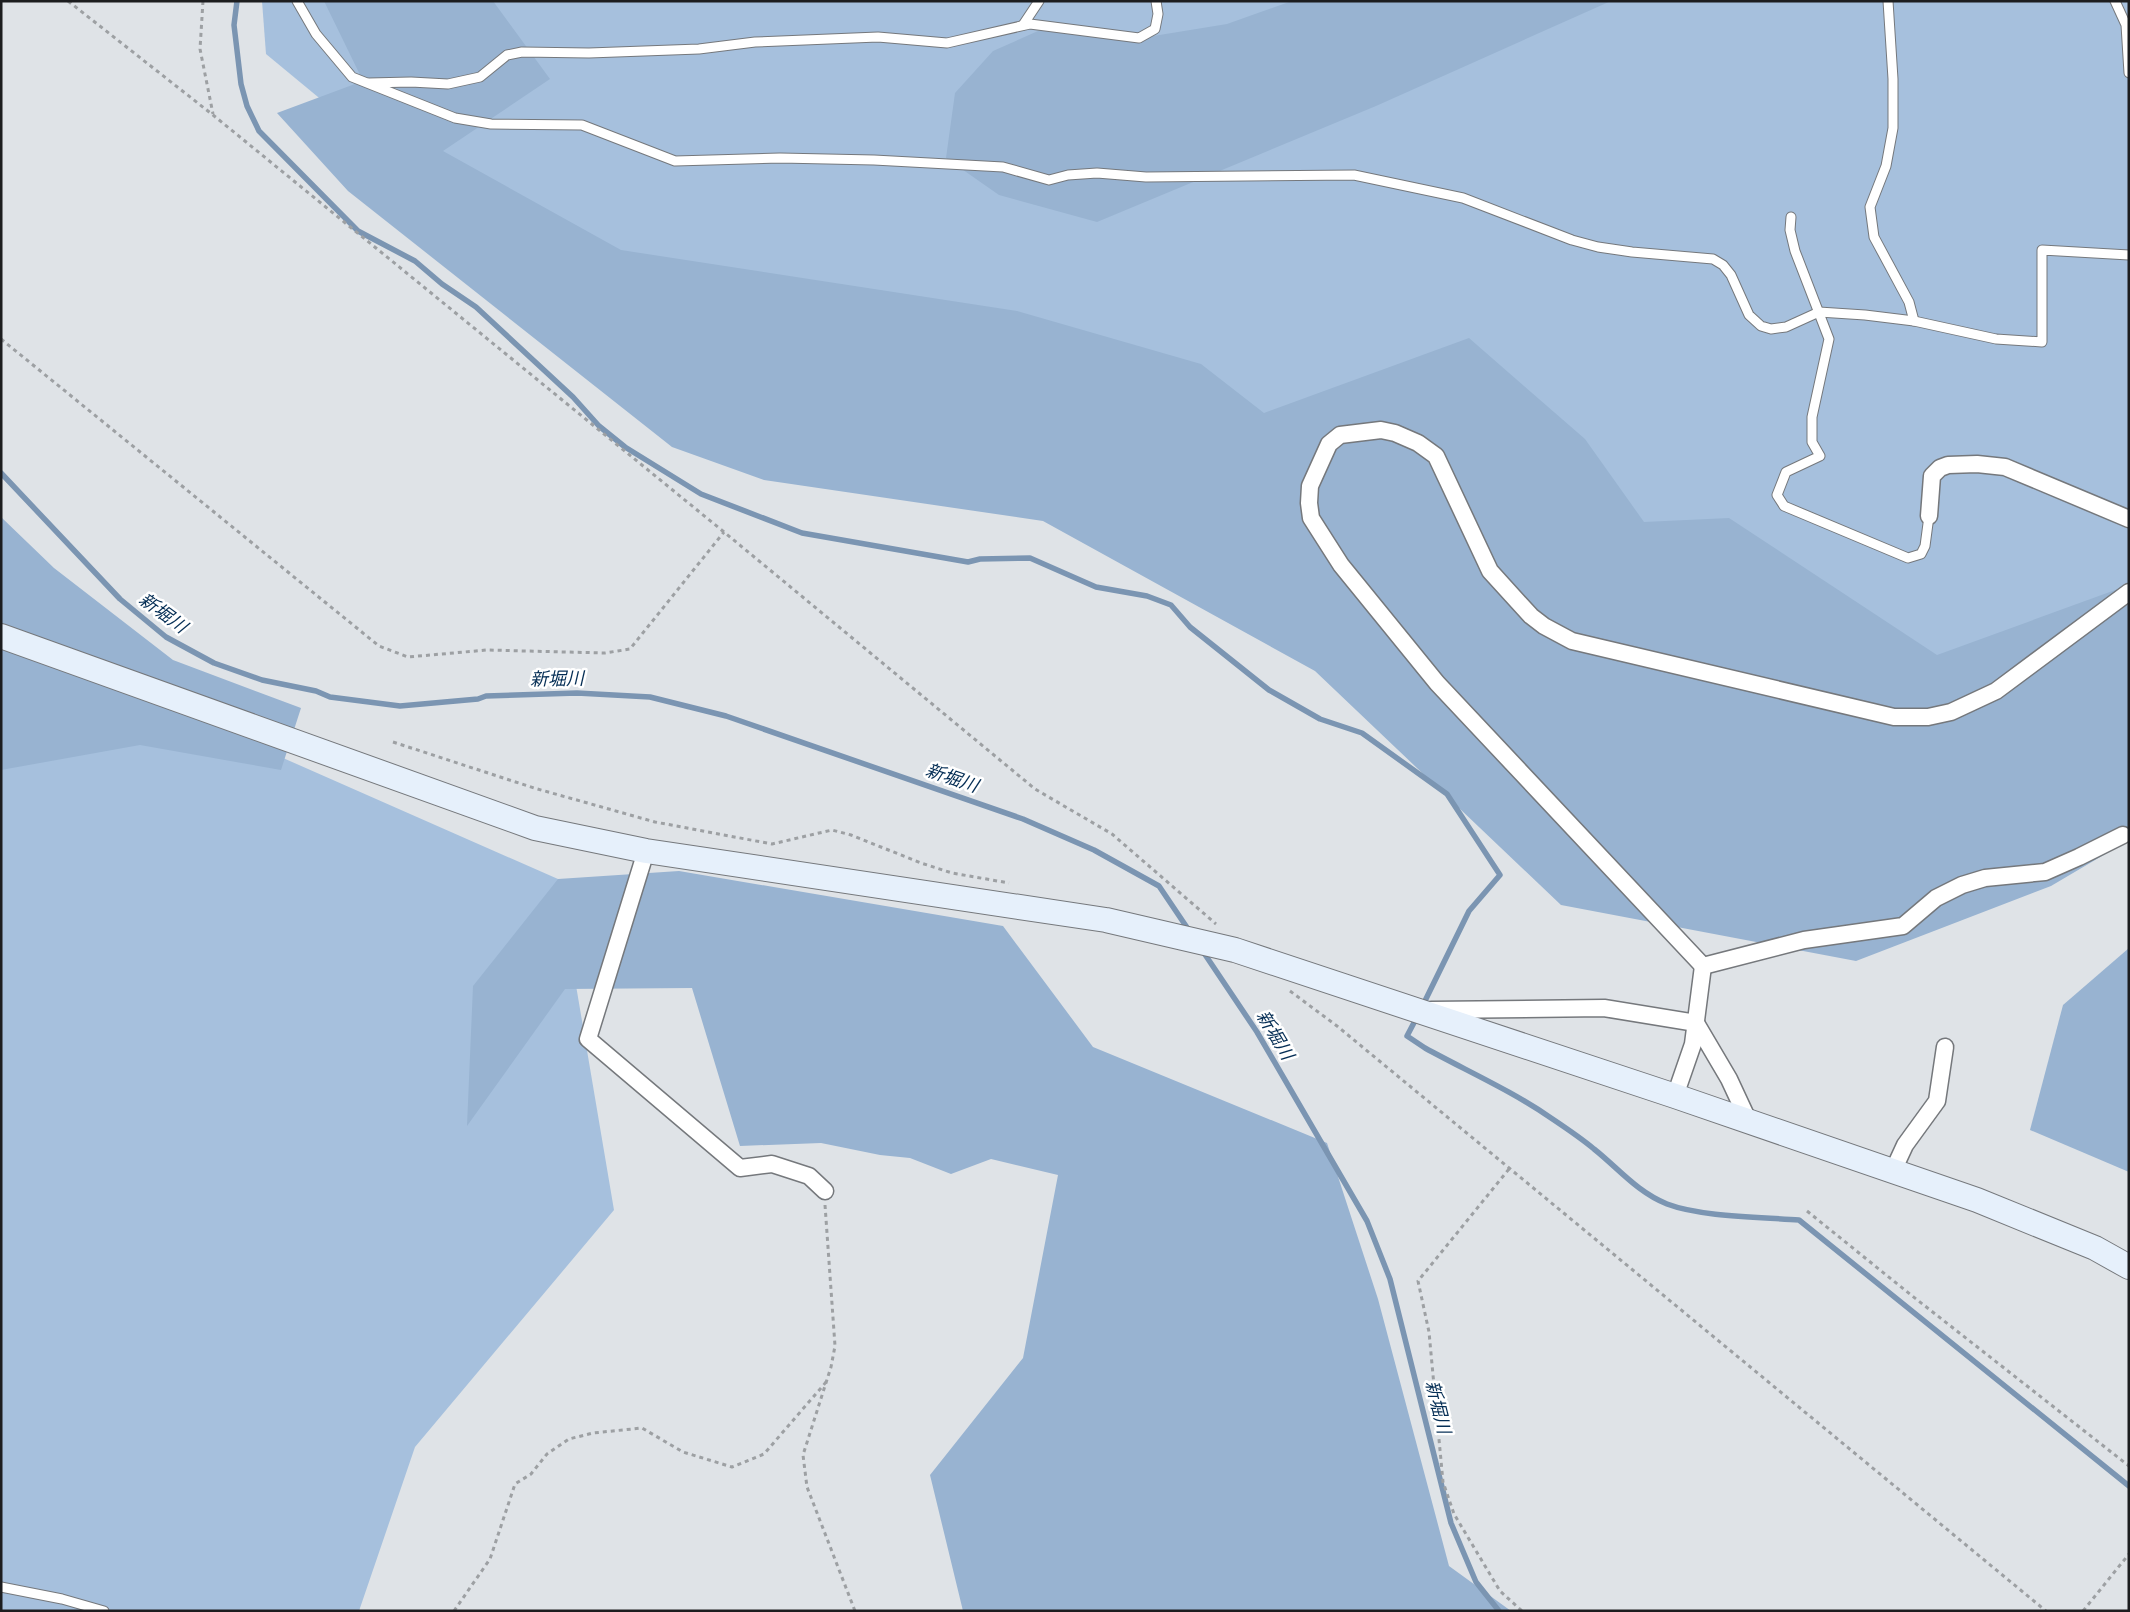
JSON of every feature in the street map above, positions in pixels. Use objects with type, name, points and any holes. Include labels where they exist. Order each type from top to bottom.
[{"type":"street","points":[[1703,966],[1437,683],[1341,565],[1311,518],[1309,503],[1310,486],[1329,444],[1340,435],[1381,430],[1395,433],[1418,443],[1436,456],[1490,571],[1531,616],[1544,626],[1572,640],[1894,716],[1928,717],[1951,712],[1996,691],[2129,592]]},
{"type":"street","points":[[1929,516],[1932,476],[1940,468],[1948,464],[1977,464],[2005,467],[2129,519]]},
{"type":"street","points":[[1,636],[535,828],[646,851],[1106,920],[1235,950],[1675,1096],[1977,1200],[2095,1248],[2129,1267]]},
{"type":"street","points":[[1703,966],[1804,940],[1903,926],[1936,898],[1962,884],[1985,878],[2045,872],[2123,835]]},
{"type":"street","points":[[646,851],[588,1039],[740,1168],[772,1164],[809,1176],[824,1191]]},
{"type":"street","points":[[1675,1096],[1693,1044],[1703,966]]},
{"type":"street","points":[[1416,1010],[1604,1008],[1696,1023]]},
{"type":"street","points":[[1696,1023],[1728,1079],[1749,1122]]},
{"type":"street","points":[[1893,1171],[1905,1144],[1937,1101],[1945,1047]]},
{"type":"lane","points":[[297,1],[316,34],[352,77],[455,118],[491,124],[582,125],[675,160],[724,161],[780,158],[874,160],[1003,167],[1049,180],[1068,175],[1097,173],[1146,177],[1354,176],[1463,198],[1572,240],[1598,247],[1713,259],[1723,264],[1731,275],[1750,316],[1761,326],[1766,327],[1786,327],[1819,312],[1914,321],[1996,339],[2042,342],[2042,250],[2129,256]]},
{"type":"lane","points":[[1023,25],[1039,1]]},
{"type":"lane","points":[[367,84],[412,82],[448,84],[480,77],[506,55],[522,52],[589,53],[699,49],[754,42],[878,37],[947,43],[1030,24],[1139,38],[1155,29],[1158,14],[1156,1]]},
{"type":"lane","points":[[1888,1],[1893,78],[1893,128],[1886,166],[1870,208],[1874,237],[1909,302],[1914,321]]},
{"type":"lane","points":[[2116,1],[2126,25],[2129,72]]},
{"type":"lane","points":[[1791,217],[1790,230],[1794,251],[1829,339],[1812,417],[1812,442],[1820,456],[1786,472],[1777,495],[1784,506],[1908,558],[1921,554],[1925,546],[1929,516]]},
{"type":"lane","points":[[1,1588],[62,1600],[104,1611]]},
{"type":"path","points":[[68,1],[213,114],[1035,789],[1112,834],[1218,926],[1235,950]]},
{"type":"path","points":[[203,1],[200,49],[213,114]]},
{"type":"path","points":[[1,339],[379,646],[408,657],[486,650],[605,653],[630,649],[724,532]]},
{"type":"path","points":[[392,742],[534,788],[655,822],[772,844],[832,830],[851,835],[952,873],[1014,883]]},
{"type":"path","points":[[1282,985],[1337,1026],[2046,1611]]},
{"type":"path","points":[[1510,1169],[1418,1281],[1429,1332],[1443,1482],[1454,1514],[1500,1590],[1522,1611]]},
{"type":"path","points":[[824,1191],[835,1346],[827,1381],[803,1455],[807,1487],[855,1611]]},
{"type":"path","points":[[1807,1211],[2129,1466]]},
{"type":"path","points":[[454,1611],[490,1559],[515,1484],[531,1474],[547,1454],[569,1439],[593,1433],[642,1428],[683,1452],[732,1468],[764,1454],[827,1381]]},
{"type":"path","points":[[2083,1611],[2129,1554]]},
{"type":"shaded area","points":[[262,1],[2129,1],[2129,606],[1969,685],[1263,525],[445,202],[266,54]]},
{"type":"shaded area","points":[[324,1],[493,1],[550,79],[443,151],[621,250],[1017,311],[1201,364],[1264,413],[1469,338],[1585,439],[1644,522],[1729,518],[1937,655],[2129,585],[2129,840],[2051,886],[1856,961],[1561,905],[1315,671],[1043,521],[764,480],[672,447],[348,191],[277,113],[363,81]]},
{"type":"shaded area","points":[[1292,1],[1611,1],[1376,106],[1097,222],[999,195],[946,158],[955,93],[993,51],[1047,27],[1135,39],[1227,24]]},
{"type":"shaded area","points":[[1,517],[54,568],[173,660],[301,708],[281,770],[140,745],[1,770]]},
{"type":"shaded area","points":[[24,644],[558,879],[614,1210],[415,1447],[359,1611],[1,1611],[1,656]]},
{"type":"shaded area","points":[[679,871],[1003,926],[1093,1047],[1327,1143],[1378,1299],[1449,1566],[1511,1611],[963,1611],[930,1475],[1023,1358],[1058,1175],[991,1159],[951,1174],[910,1158],[880,1155],[821,1143],[740,1146],[692,988],[565,989],[467,1126],[473,986],[558,879]]},
{"type":"shaded area","points":[[2129,948],[2129,1172],[2030,1130],[2063,1005]]},
{"type":"waterway","points":[[237,1],[234,25],[241,84],[247,106],[259,131],[358,231],[415,261],[442,284],[476,307],[573,397],[599,426],[625,447],[701,494],[802,533],[968,562],[980,559],[1030,558],[1096,587],[1147,596],[1171,605],[1190,627],[1269,690],[1320,719],[1362,733],[1447,794],[1500,875],[1469,911],[1422,1007]]},
{"type":"waterway","name":"新堀川","points":[[1,473],[120,599],[166,637],[214,663],[262,680],[316,691],[330,697],[400,706],[478,699],[486,696],[577,693],[650,697],[726,716],[1023,819],[1094,850],[1159,886],[1190,932]]},
{"type":"waterway","name":"新堀川","points":[[1202,950],[1257,1032],[1367,1221],[1390,1279],[1451,1523],[1476,1582],[1499,1611]]},
{"type":"waterway","points":[[1418,1015],[1407,1036],[1425,1048],[1536,1108],[1584,1141],[1637,1186],[1656,1199],[1697,1212],[1799,1220],[2129,1486]]}]
